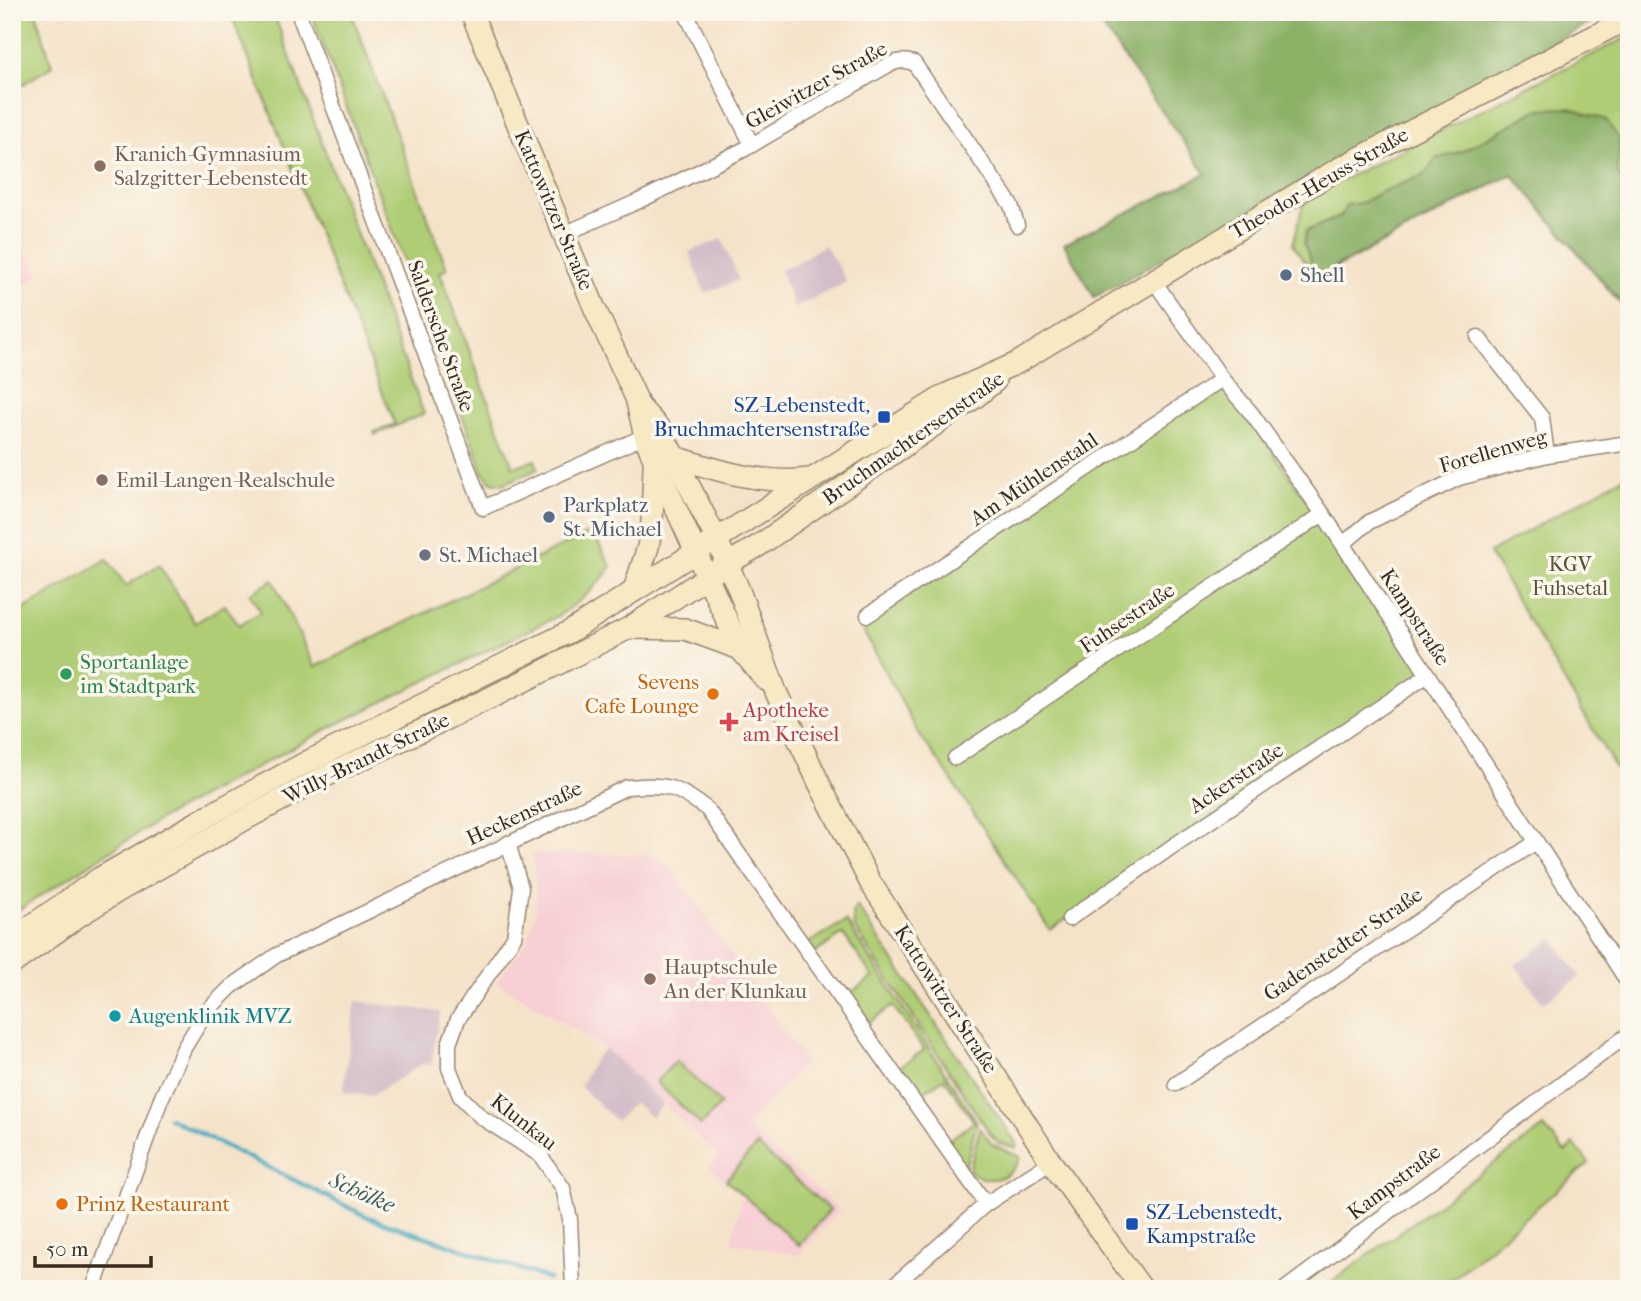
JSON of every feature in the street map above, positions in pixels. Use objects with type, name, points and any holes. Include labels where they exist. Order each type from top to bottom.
[{"type":"street","name":"Saldersche Straße","points":[[298,12],[483,508],[645,436]]},
{"type":"street","name":"Kattowitzer Straße","points":[[471,12],[639,407],[645,436],[664,459],[716,538],[739,590],[776,692],[870,882],[1051,1162],[1142,1289]]},
{"type":"street","points":[[685,12],[752,145]]},
{"type":"street","name":"Theodor-Heuss-Straße","points":[[1017,363],[1338,169],[1629,18]]},
{"type":"street","name":"Gleiwitzer Straße","points":[[564,234],[643,200],[752,145],[897,61],[914,63],[1011,205],[1017,225]]},
{"type":"street","name":"Kampstraße","points":[[1154,281],[1222,379],[1252,414],[1323,514],[1629,985]]},
{"type":"street","points":[[1478,337],[1542,418],[1547,455]]},
{"type":"street","name":"Bruchmachtersenstraße","points":[[716,538],[947,394],[1017,363]]},
{"type":"street","name":"Bruchmachtersenstraße","points":[[727,564],[758,546],[977,396],[1017,363]]},
{"type":"street","name":"Am Mühlenstahl","points":[[868,615],[1222,379]]},
{"type":"street","name":"Kattowitzer Straße","points":[[639,407],[660,429],[664,459],[695,552],[740,649],[776,692]]},
{"type":"street","name":"Forellenweg","points":[[1343,544],[1370,522],[1459,478],[1547,455],[1629,443]]},
{"type":"street","points":[[634,590],[648,547],[664,459],[747,477],[788,481],[812,479]]},
{"type":"street","name":"Fuhsestraße","points":[[955,758],[1323,514]]},
{"type":"street","name":"Willy-Brandt-Straße","points":[[12,939],[100,878],[222,808],[307,762],[569,632],[716,538]]},
{"type":"street","name":"Willy-Brandt-Straße","points":[[12,964],[120,890],[242,821],[349,764],[492,697],[629,628],[727,564]]},
{"type":"street","points":[[629,628],[685,629],[740,649]]},
{"type":"street","name":"Ackerstraße","points":[[1069,919],[1428,675]]},
{"type":"street","name":"Heckenstraße","points":[[93,1289],[161,1098],[184,1048],[206,1012],[231,987],[277,955],[627,787],[660,784],[682,790],[707,809],[986,1204]]},
{"type":"street","name":"Gadenstedter Straße","points":[[1176,1084],[1535,842]]},
{"type":"street","name":"Klunkau","points":[[508,843],[521,888],[514,937],[458,1019],[449,1044],[449,1068],[460,1096],[481,1117],[540,1155],[564,1188],[570,1219],[573,1289]]},
{"type":"street","name":"Kampstraße","points":[[1286,1289],[1629,1034]]},
{"type":"street","points":[[890,1289],[986,1204],[1051,1162]]},
{"type":"shaded area","points":[[12,231],[40,275],[12,293]]},
{"type":"shaded area","points":[[722,239],[739,280],[705,293],[689,252]]},
{"type":"shaded area","points":[[825,245],[847,282],[794,308],[780,269],[794,264]]},
{"type":"shaded area","points":[[533,853],[647,855],[671,866],[806,1063],[746,1126],[840,1210],[799,1255],[731,1242],[742,1196],[709,1167],[718,1156],[605,1048],[496,982],[527,942],[535,913]]},
{"type":"shaded area","points":[[1553,939],[1580,977],[1543,1003],[1515,965]]},
{"type":"shaded area","points":[[356,1001],[440,1012],[431,1065],[422,1064],[371,1096],[343,1092]]},
{"type":"shaded area","points":[[605,1048],[663,1104],[651,1117],[634,1102],[616,1121],[580,1086],[595,1059]]},
{"type":"green space","points":[[12,12],[36,12],[52,66],[12,91]]},
{"type":"green space","points":[[230,12],[273,12],[424,414],[375,435],[374,432],[395,424]]},
{"type":"green space","points":[[311,12],[351,12],[447,269],[440,272],[513,467],[535,460],[538,469],[503,484],[491,482],[484,474]]},
{"type":"green space","points":[[1092,12],[1609,12],[1094,297],[1064,244],[1206,174]]},
{"type":"green space","points":[[1629,36],[1629,198],[1617,171],[1620,140],[1539,109],[1463,151],[1436,159],[1425,175],[1381,192],[1362,203],[1346,205],[1342,216],[1306,231],[1324,273],[1512,174],[1316,279],[1293,244],[1303,204],[1308,197]]},
{"type":"green space","points":[[1570,108],[1606,120],[1620,140],[1617,171],[1629,198],[1629,312],[1512,174],[1324,273],[1314,270],[1304,244],[1306,231],[1342,216],[1346,205],[1362,203],[1381,192],[1424,175],[1436,159],[1463,151],[1539,109]]},
{"type":"green space","points":[[1222,379],[1428,675],[1050,930],[920,736],[860,625],[868,615]]},
{"type":"green space","name":"KGV Fuhsetal","points":[[1629,474],[1629,791],[1489,553]]},
{"type":"green space","points":[[592,531],[611,567],[593,588],[566,611],[329,728],[162,818],[12,914],[12,613],[14,615],[107,559],[126,586],[159,565],[195,623],[225,605],[239,625],[261,612],[250,594],[273,580],[315,667]]},
{"type":"green space","points":[[857,906],[1016,1143],[1016,1148],[999,1143],[991,1135],[854,927],[853,913]]},
{"type":"green space","points":[[846,921],[977,1122],[965,1168],[946,1142],[974,1122],[944,1078],[916,1097],[896,1069],[924,1050],[893,1006],[865,1025],[845,997],[873,977],[843,934],[815,953],[808,943]]},
{"type":"green space","points":[[676,1061],[721,1104],[701,1125],[656,1082]]},
{"type":"green space","points":[[1544,1127],[1565,1152],[1574,1144],[1589,1163],[1441,1289],[1322,1289]]},
{"type":"green space","points":[[980,1128],[992,1144],[1020,1157],[1005,1175],[991,1179],[969,1171]]},
{"type":"green space","points":[[757,1145],[830,1210],[799,1245],[726,1180]]},
{"type":"waterway","name":"Schölke","points":[[169,1118],[368,1217],[549,1279]]},
{"type":"place","name":"Kranich-Gymnasium Salzgitter-Lebenstedt","points":[[100,166]]},
{"type":"place","name":"Shell","points":[[1286,275]]},
{"type":"place","name":"SZ-Lebenstedt, Bruchmachtersenstraße","points":[[884,417]]},
{"type":"place","name":"Emil-Langen-Realschule","points":[[102,480]]},
{"type":"place","name":"Parkplatz St. Michael","points":[[549,517]]},
{"type":"place","name":"St. Michael","points":[[425,555]]},
{"type":"place","name":"Sportanlage im Stadtpark","points":[[66,674]]},
{"type":"place","name":"Sevens Cafe Lounge","points":[[713,694]]},
{"type":"place","name":"Apotheke am Kreisel","points":[[729,722]]},
{"type":"place","name":"Hauptschule An der Klunkau","points":[[650,979]]},
{"type":"place","name":"Augenklinik MVZ","points":[[115,1016]]},
{"type":"place","name":"Prinz Restaurant","points":[[62,1204]]},
{"type":"place","name":"SZ-Lebenstedt, Kampstraße","points":[[1132,1224]]}]
